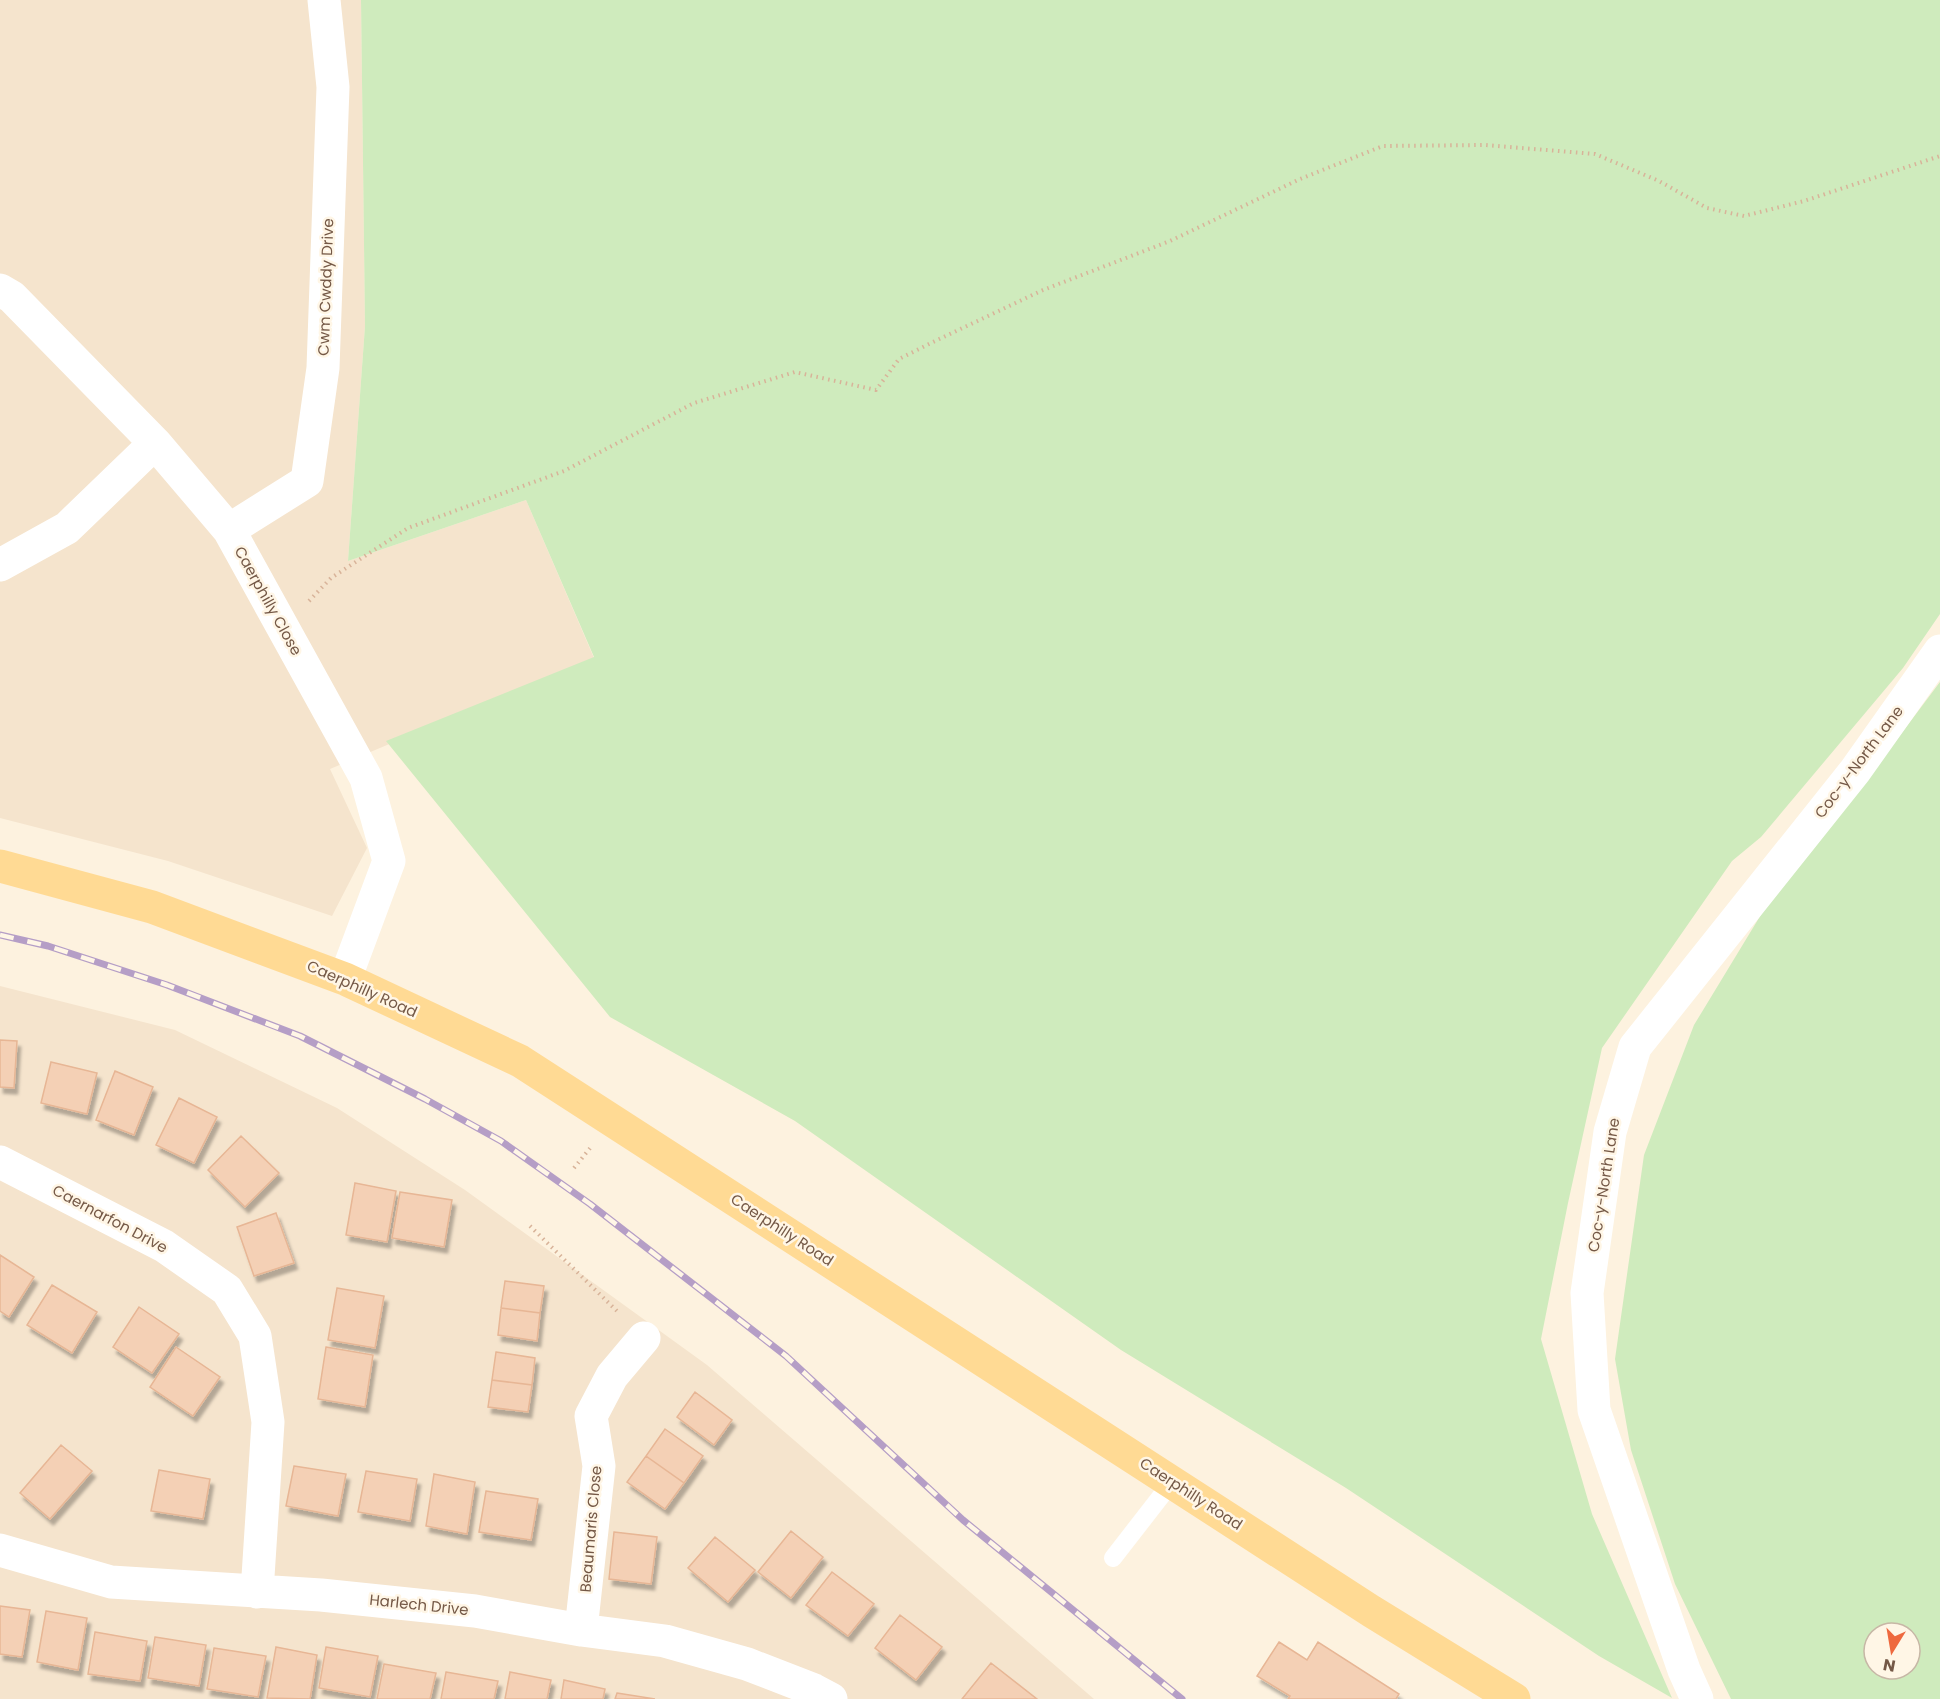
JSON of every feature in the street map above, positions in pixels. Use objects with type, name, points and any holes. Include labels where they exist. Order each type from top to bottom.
[{"type":"main road","name":"Caerphilly Road","points":[[0,866],[152,906],[345,979],[520,1061],[1505,1697]]},
{"type":"street","name":"Cwm Cwddy Drive","points":[[229,530],[307,481],[323,368],[333,87],[324,0]]},
{"type":"street","name":"Caerphilly Close","points":[[0,290],[12,297],[155,443],[229,530],[366,778],[389,861],[345,979]]},
{"type":"street","points":[[0,565],[67,528],[155,443]]},
{"type":"street","name":"Coc-y-North Lane","points":[[1697,1699],[1684,1670],[1594,1410],[1587,1293],[1610,1132],[1635,1047],[1855,771],[1940,651]]},
{"type":"street","name":"Caernarfon Drive","points":[[0,1162],[164,1246],[226,1290],[255,1335],[268,1422],[257,1592]]},
{"type":"street","name":"Beaumaris Close","points":[[581,1630],[599,1466],[591,1416],[612,1376],[644,1338]]},
{"type":"street","name":"Harlech Drive","points":[[0,1550],[111,1582],[321,1595],[475,1611],[675,1644],[747,1664],[831,1699]]},
{"type":"lane","points":[[1113,1558],[1172,1482]]},
{"type":"path","points":[[283,627],[331,578],[408,528],[564,471],[694,403],[795,372],[876,390],[899,359],[933,342],[1043,290],[1170,241],[1300,179],[1383,146],[1485,145],[1595,154],[1659,181],[1707,208],[1744,216],[1804,201],[1940,156]]},
{"type":"path","points":[[530,1226],[644,1338]]},
{"type":"shaded area","points":[[0,0],[361,0],[365,326],[348,561],[526,500],[594,658],[330,769],[367,848],[332,916],[168,861],[0,818]]},
{"type":"shaded area","points":[[0,986],[175,1030],[337,1108],[465,1190],[707,1365],[1094,1699],[0,1699]]},
{"type":"green space","points":[[361,0],[1940,0],[1940,614],[1903,668],[1761,837],[1732,861],[1602,1048],[1541,1339],[1592,1514],[1672,1698],[1599,1656],[1346,1488],[1121,1350],[795,1121],[610,1017],[386,741],[594,657],[526,500],[348,561],[365,326]]},
{"type":"green space","points":[[1940,682],[1940,1699],[1731,1699],[1675,1584],[1631,1450],[1615,1359],[1644,1155],[1694,1025],[1762,913],[1837,819]]},
{"type":"building","points":[[0,1040],[17,1041],[14,1088],[0,1087]]},
{"type":"building","points":[[51,1062],[97,1073],[87,1114],[41,1103]]},
{"type":"building","points":[[115,1071],[153,1087],[134,1135],[96,1120]]},
{"type":"building","points":[[179,1098],[217,1117],[194,1163],[156,1145]]},
{"type":"building","points":[[241,1136],[279,1173],[245,1207],[208,1170]]},
{"type":"building","points":[[355,1183],[396,1191],[387,1242],[346,1235]]},
{"type":"building","points":[[400,1192],[452,1200],[444,1247],[392,1238]]},
{"type":"building","points":[[276,1213],[294,1263],[254,1276],[237,1227]]},
{"type":"building","points":[[0,1255],[34,1277],[9,1317],[0,1311]]},
{"type":"building","points":[[505,1281],[544,1286],[540,1313],[501,1308]]},
{"type":"building","points":[[52,1285],[97,1312],[72,1353],[27,1325]]},
{"type":"building","points":[[337,1288],[384,1296],[375,1348],[328,1340]]},
{"type":"building","points":[[139,1307],[179,1334],[152,1373],[113,1347]]},
{"type":"building","points":[[501,1308],[540,1313],[537,1341],[498,1335]]},
{"type":"building","points":[[176,1347],[220,1377],[193,1416],[150,1387]]},
{"type":"building","points":[[326,1347],[373,1355],[365,1407],[318,1399]]},
{"type":"building","points":[[496,1352],[535,1358],[532,1385],[492,1380]]},
{"type":"building","points":[[492,1380],[532,1385],[528,1412],[488,1407]]},
{"type":"building","points":[[695,1392],[732,1420],[714,1445],[677,1417]]},
{"type":"building","points":[[665,1429],[703,1456],[684,1483],[646,1456]]},
{"type":"building","points":[[61,1445],[92,1471],[50,1519],[20,1493]]},
{"type":"building","points":[[646,1456],[684,1483],[665,1509],[627,1482]]},
{"type":"building","points":[[294,1466],[346,1474],[338,1516],[286,1506]]},
{"type":"building","points":[[159,1470],[210,1479],[203,1519],[151,1511]]},
{"type":"building","points":[[366,1471],[417,1479],[410,1521],[358,1512]]},
{"type":"building","points":[[434,1474],[475,1482],[467,1534],[426,1526]]},
{"type":"building","points":[[486,1491],[538,1499],[531,1540],[479,1532]]},
{"type":"building","points":[[791,1531],[823,1557],[791,1598],[758,1572]]},
{"type":"building","points":[[614,1532],[657,1537],[651,1584],[609,1579]]},
{"type":"building","points":[[715,1537],[755,1570],[728,1602],[688,1568]]},
{"type":"building","points":[[832,1572],[874,1604],[848,1636],[806,1605]]},
{"type":"building","points":[[0,1606],[30,1610],[22,1657],[0,1654]]},
{"type":"building","points":[[46,1611],[87,1618],[78,1670],[37,1662]]},
{"type":"building","points":[[900,1615],[942,1647],[916,1680],[875,1648]]},
{"type":"building","points":[[95,1632],[147,1641],[140,1681],[88,1674]]},
{"type":"building","points":[[155,1637],[206,1645],[199,1686],[148,1678]]},
{"type":"building","points":[[1279,1642],[1307,1660],[1318,1642],[1399,1694],[1396,1699],[1288,1699],[1290,1696],[1257,1676]]},
{"type":"building","points":[[276,1647],[317,1655],[310,1699],[267,1698]]},
{"type":"building","points":[[326,1647],[378,1656],[370,1697],[319,1688]]},
{"type":"building","points":[[214,1648],[266,1656],[258,1697],[207,1689]]},
{"type":"building","points":[[991,1663],[1037,1699],[962,1699]]},
{"type":"building","points":[[384,1664],[436,1673],[430,1699],[377,1699]]},
{"type":"building","points":[[446,1672],[498,1681],[494,1699],[441,1699]]},
{"type":"building","points":[[510,1672],[551,1680],[547,1699],[505,1699]]},
{"type":"building","points":[[564,1680],[605,1689],[603,1699],[561,1699]]},
{"type":"building","points":[[617,1693],[655,1699],[615,1699]]},
{"type":"railway","points":[[0,935],[48,946],[167,985],[300,1036],[425,1099],[501,1141],[590,1204],[786,1356],[963,1520],[1182,1699]]}]
